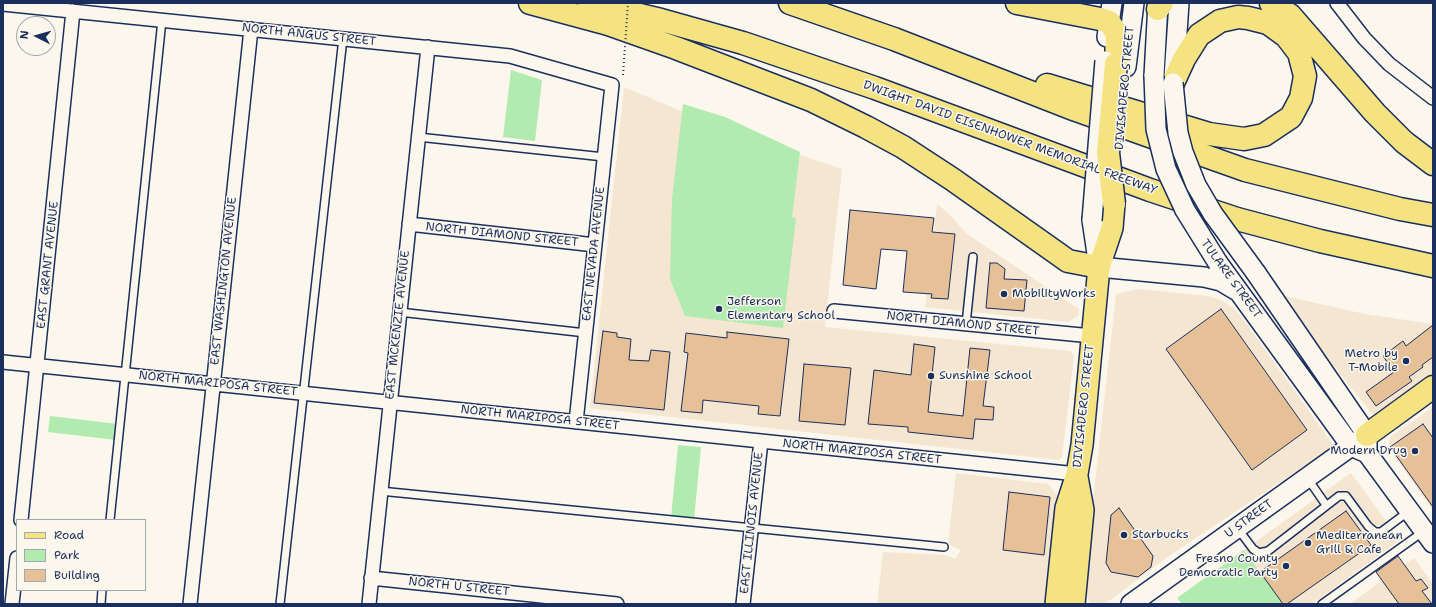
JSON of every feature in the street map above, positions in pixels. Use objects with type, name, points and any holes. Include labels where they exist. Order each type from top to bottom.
[{"type":"highway","points":[[530,3],[608,24],[676,48],[810,100],[866,127],[903,148],[952,179],[1068,261],[1099,267]]},
{"type":"highway","name":"DWIGHT DAVID EISENHOWER MEMORIAL FREEWAY","points":[[589,3],[661,20],[743,43],[875,88],[1150,190],[1237,219],[1320,241],[1433,266]]},
{"type":"highway","points":[[790,3],[894,39],[1076,110],[1245,170],[1400,209],[1433,215]]},
{"type":"highway","points":[[1017,3],[1100,19],[1110,13],[1117,36],[1108,153],[1114,204]]},
{"type":"highway","points":[[1271,3],[1290,15],[1375,113],[1404,142],[1433,164]]},
{"type":"highway","points":[[894,39],[1201,132],[1236,139],[1252,138],[1264,135],[1290,117],[1298,106],[1304,88],[1303,66],[1293,44],[1276,28],[1268,23],[1248,18],[1230,18],[1220,21],[1206,30],[1193,43],[1168,78]]},
{"type":"highway","points":[[1362,445],[1433,387]]},
{"type":"main road","name":"DIVISADERO STREET","points":[[1099,267],[1092,220],[1116,64],[1134,3]]},
{"type":"main road","points":[[1168,78],[1179,3]]},
{"type":"main road","points":[[1159,5],[1168,78]]},
{"type":"main road","name":"TULARE STREET","points":[[1168,78],[1156,129],[1166,169],[1191,221],[1218,262],[1362,445],[1429,537]]},
{"type":"main road","name":"TULARE STREET","points":[[1168,78],[1182,152],[1196,185],[1213,214],[1256,273],[1362,445]]},
{"type":"main road","name":"DIVISADERO STREET","points":[[1056,604],[1066,508],[1077,474],[1082,445],[1099,267],[1112,228],[1114,204]]},
{"type":"main road","points":[[1099,267],[1204,277],[1221,281],[1244,296]]},
{"type":"main road","name":"U STREET","points":[[1131,604],[1151,598],[1238,528],[1308,478],[1362,445]]},
{"type":"main road","name":"DIVISADERO STREET","points":[[1074,604],[1083,510],[1077,474]]},
{"type":"main road","points":[[1064,529],[1070,567],[1065,604]]},
{"type":"street","points":[[1337,3],[1364,38],[1388,64],[1433,98]]},
{"type":"street","name":"NORTH ANGUS STREET","points":[[3,4],[510,56],[612,85]]},
{"type":"street","name":"EAST GRANT AVENUE","points":[[21,519],[38,366],[73,11]]},
{"type":"street","name":"EAST WASHINGTON AVENUE","points":[[190,604],[251,29]]},
{"type":"street","name":"EAST MCKENZIE AVENUE","points":[[369,604],[428,47]]},
{"type":"street","name":"EAST NEVADA AVENUE","points":[[576,422],[612,85]]},
{"type":"street","name":"NORTH DIAMOND STREET","points":[[409,224],[595,245]]},
{"type":"street","name":"NORTH DIAMOND STREET","points":[[834,311],[1092,336]]},
{"type":"street","name":"NORTH MARIPOSA STREET","points":[[3,362],[1077,474]]},
{"type":"street","name":"EAST ILLINOIS AVENUE","points":[[743,604],[761,441]]},
{"type":"street","points":[[12,604],[16,567]]},
{"type":"street","name":"NORTH U STREET","points":[[371,578],[618,604]]},
{"type":"lane","points":[[110,519],[162,20]]},
{"type":"lane","points":[[280,604],[343,38]]},
{"type":"lane","points":[[418,137],[604,157]]},
{"type":"lane","points":[[966,324],[973,257]]},
{"type":"lane","points":[[400,312],[586,333]]},
{"type":"lane","points":[[1308,478],[1326,505]]},
{"type":"lane","points":[[380,491],[944,547]]},
{"type":"lane","points":[[1238,528],[1253,549],[1259,552],[1268,551],[1339,496],[1346,496],[1368,526],[1375,532],[1381,532],[1409,510]]},
{"type":"lane","points":[[1322,604],[1429,537]]},
{"type":"lane","points":[[101,604],[102,591]]},
{"type":"path","points":[[623,75],[628,3]]},
{"type":"shaded area","points":[[624,87],[726,130],[842,169],[825,327],[1071,351],[1074,356],[1062,457],[1059,460],[590,408]]},
{"type":"shaded area","points":[[937,204],[948,213],[967,234],[1079,309],[1078,316],[1068,322],[925,307]]},
{"type":"shaded area","points":[[1139,289],[1208,296],[1221,300],[1232,307],[1241,316],[1334,446],[1169,556],[1105,604],[1091,604],[1083,590],[1116,294]]},
{"type":"shaded area","points":[[1276,294],[1365,314],[1433,324],[1433,376],[1381,415],[1372,414]]},
{"type":"shaded area","points":[[1433,407],[1433,511],[1389,448],[1390,437]]},
{"type":"shaded area","points":[[956,473],[1048,484],[1057,495],[1045,604],[877,604],[883,552],[946,555],[955,559],[961,550],[948,544]]},
{"type":"shaded area","points":[[1351,473],[1400,540],[1312,604],[1283,604],[1244,550]]},
{"type":"shaded area","points":[[1414,558],[1433,584],[1433,604],[1349,604]]},
{"type":"green space","points":[[511,70],[542,80],[535,141],[503,137]]},
{"type":"green space","points":[[683,104],[725,117],[800,152],[792,217],[796,218],[783,328],[685,316],[670,279],[672,199]]},
{"type":"green space","points":[[50,416],[118,424],[116,440],[48,432]]},
{"type":"green space","points":[[678,445],[701,447],[694,520],[671,518]]},
{"type":"green space","points":[[1244,550],[1283,604],[1182,604],[1177,598]]},
{"type":"building","points":[[850,210],[934,218],[932,232],[955,234],[948,299],[931,298],[932,294],[903,292],[907,251],[881,249],[876,289],[843,285]]},
{"type":"building","points":[[990,263],[997,263],[1005,269],[1004,279],[1027,280],[1024,311],[986,308]]},
{"type":"building","points":[[1221,309],[1307,430],[1252,470],[1166,349]]},
{"type":"building","points":[[1433,325],[1433,357],[1422,365],[1423,367],[1409,377],[1412,381],[1376,406],[1366,392],[1394,372],[1383,356],[1403,341],[1406,346]]},
{"type":"building","points":[[603,331],[617,333],[617,337],[631,339],[629,360],[649,361],[651,350],[670,352],[664,410],[594,403]]},
{"type":"building","points":[[727,332],[789,339],[780,416],[758,414],[759,406],[703,400],[702,413],[681,411],[688,353],[684,352],[686,333],[727,338]]},
{"type":"building","points":[[914,344],[935,347],[928,412],[963,416],[970,348],[990,350],[983,406],[994,407],[993,420],[975,419],[973,439],[908,432],[908,427],[868,424],[874,370],[911,375]]},
{"type":"building","points":[[804,364],[851,368],[845,425],[799,421]]},
{"type":"building","points":[[1423,424],[1433,438],[1433,507],[1390,447]]},
{"type":"building","points":[[1009,492],[1050,497],[1044,555],[1003,550]]},
{"type":"building","name":"Starbucks","points":[[1119,508],[1153,556],[1151,567],[1138,577],[1111,572],[1106,563],[1111,515]]},
{"type":"building","points":[[1346,511],[1371,545],[1287,604],[1283,604],[1260,572]]},
{"type":"building","points":[[1398,556],[1416,581],[1421,579],[1428,588],[1422,591],[1432,604],[1399,604],[1376,572]]},
{"type":"place","name":"MobilityWorks","points":[[1004,294]]},
{"type":"place","name":"Jefferson Elementary School","points":[[719,309]]},
{"type":"place","name":"Metro by T-Mobile","points":[[1406,361]]},
{"type":"place","name":"Sunshine School","points":[[931,376]]},
{"type":"place","name":"Modern Drug","points":[[1415,451]]},
{"type":"place","name":"Starbucks","points":[[1124,535]]},
{"type":"place","name":"Mediterranean Grill & Cafe","points":[[1308,543]]},
{"type":"place","name":"Fresno County Democratic Party","points":[[1286,566]]}]
